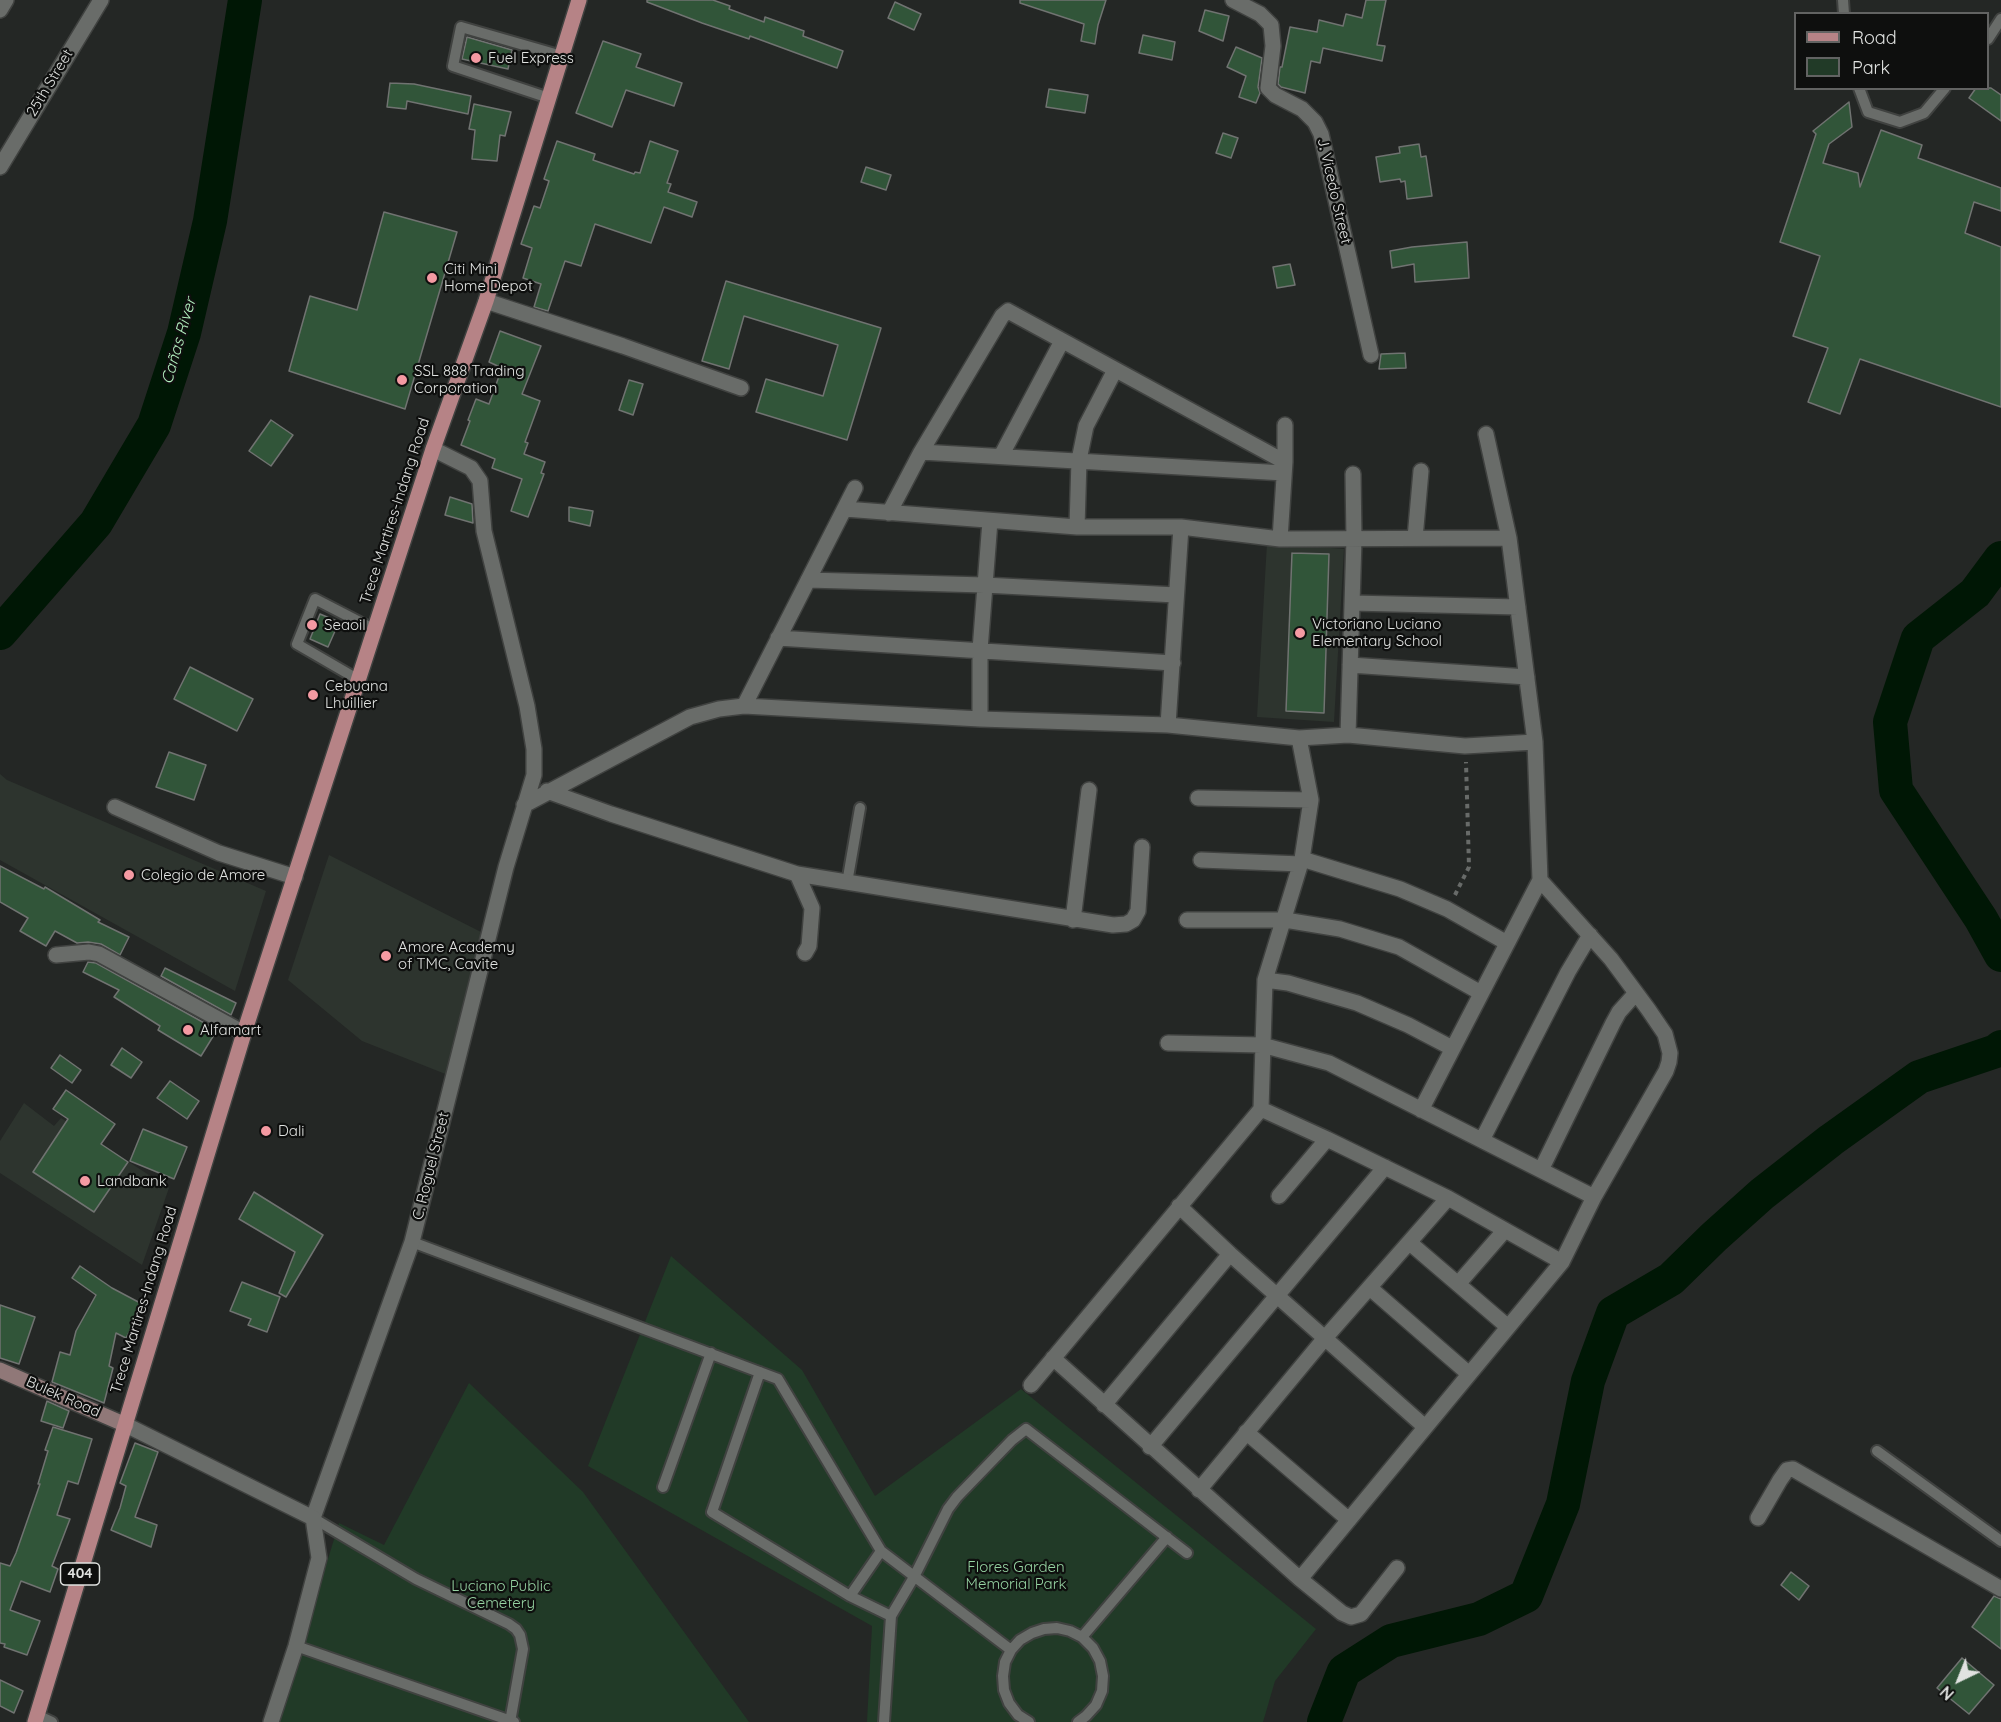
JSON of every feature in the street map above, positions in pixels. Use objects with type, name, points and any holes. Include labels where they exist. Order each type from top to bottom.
[{"type":"main road","name":"Trece Martires-Indang Road","points":[[36,1718],[244,1034],[433,449],[486,302],[579,0]]},
{"type":"main road","name":"Bulek Road","points":[[0,1370],[126,1425]]},
{"type":"street","points":[[0,10],[6,0]]},
{"type":"street","name":"25th Street","points":[[0,167],[101,0]]},
{"type":"street","name":"J. Vicedo Street","points":[[1233,0],[1260,14],[1271,25],[1273,46],[1268,88],[1275,95],[1302,109],[1315,122],[1321,134],[1371,355]]},
{"type":"street","points":[[486,302],[623,346],[741,388]]},
{"type":"street","points":[[889,513],[921,452],[1002,316],[1008,311],[1285,467]]},
{"type":"street","points":[[1001,456],[1062,341]]},
{"type":"street","points":[[1077,527],[1079,460],[1086,426],[1114,370]]},
{"type":"street","points":[[1280,539],[1285,467],[1285,425]]},
{"type":"street","points":[[1421,1110],[1540,880],[1535,742],[1509,538],[1486,434]]},
{"type":"street","name":"C. Roguel Street","points":[[313,1518],[412,1242],[506,867],[534,775],[532,736],[486,540],[480,481],[471,468],[433,449]]},
{"type":"street","points":[[921,452],[1285,467]]},
{"type":"street","points":[[1415,538],[1421,471]]},
{"type":"street","points":[[1348,735],[1354,539],[1353,474]]},
{"type":"street","points":[[744,706],[855,488]]},
{"type":"street","points":[[845,508],[1077,527],[1181,527],[1280,539],[1509,538]]},
{"type":"street","points":[[980,719],[980,650],[990,521]]},
{"type":"street","points":[[1168,725],[1181,527]]},
{"type":"street","points":[[808,580],[984,585],[1176,595]]},
{"type":"street","points":[[1352,603],[1518,607]]},
{"type":"street","points":[[778,638],[1173,663]]},
{"type":"street","points":[[1350,666],[1527,676]]},
{"type":"street","points":[[524,805],[690,717],[719,709],[744,706],[980,719],[1168,725],[1299,738],[1348,735],[1465,746],[1535,742]]},
{"type":"street","points":[[1031,1385],[1261,1109],[1265,980],[1302,861],[1311,800],[1299,738]]},
{"type":"street","points":[[1073,920],[1089,790]]},
{"type":"street","points":[[548,791],[797,874],[1113,925],[1126,924],[1133,920],[1138,911],[1142,847]]},
{"type":"street","points":[[1198,798],[1311,800]]},
{"type":"street","points":[[115,807],[219,853],[296,876]]},
{"type":"street","points":[[1201,860],[1302,861],[1400,889],[1447,909],[1507,943]]},
{"type":"street","points":[[797,874],[812,908],[809,946],[805,953]]},
{"type":"street","points":[[1300,1579],[1562,1262],[1594,1197],[1666,1071],[1670,1053],[1665,1034],[1611,959],[1540,880]]},
{"type":"street","points":[[1187,920],[1285,920],[1340,929],[1399,947],[1482,993]]},
{"type":"street","points":[[1482,1140],[1568,972],[1590,935]]},
{"type":"street","points":[[57,955],[89,952],[99,954],[244,1034]]},
{"type":"street","points":[[1265,980],[1288,982],[1357,1003],[1408,1024],[1452,1048]]},
{"type":"street","points":[[1541,1170],[1613,1023],[1636,993]]},
{"type":"street","points":[[1168,1043],[1262,1045],[1329,1064],[1594,1197]]},
{"type":"street","points":[[1261,1109],[1328,1138],[1448,1198],[1562,1262]]},
{"type":"street","points":[[1279,1196],[1328,1138]]},
{"type":"street","points":[[1150,1447],[1385,1167]]},
{"type":"street","points":[[1199,1490],[1325,1338],[1448,1198]]},
{"type":"street","points":[[1179,1206],[1425,1427]]},
{"type":"street","points":[[1458,1284],[1505,1230]]},
{"type":"street","points":[[1410,1243],[1508,1327]]},
{"type":"street","points":[[1104,1405],[1230,1254]]},
{"type":"street","points":[[1370,1288],[1468,1374]]},
{"type":"street","points":[[1053,1358],[1150,1447],[1342,1613],[1351,1617],[1361,1614],[1397,1568]]},
{"type":"street","points":[[126,1425],[313,1518],[319,1558],[296,1646],[271,1722]]},
{"type":"street","points":[[1246,1432],[1349,1520]]},
{"type":"street","points":[[1758,1518],[1787,1470],[1793,1469],[2001,1588]]},
{"type":"lane","points":[[1989,37],[2001,19]]},
{"type":"lane","points":[[549,98],[453,66],[461,27],[562,56]]},
{"type":"lane","points":[[1860,90],[1868,112],[1900,122],[1924,113],[1943,90]]},
{"type":"lane","points":[[359,680],[297,644],[315,599],[375,630]]},
{"type":"lane","points":[[847,883],[860,808]]},
{"type":"lane","points":[[412,1242],[778,1379],[881,1551],[1011,1650]]},
{"type":"lane","points":[[663,1487],[711,1353]]},
{"type":"lane","points":[[760,1372],[712,1512],[850,1596],[891,1617]]},
{"type":"lane","points":[[884,1722],[891,1617],[915,1577],[941,1520],[957,1497],[1012,1440],[1026,1429],[1187,1553]]},
{"type":"lane","points":[[1877,1451],[2001,1542]]},
{"type":"lane","points":[[296,1646],[512,1722],[523,1649],[516,1629],[416,1580],[313,1518]]},
{"type":"lane","points":[[1082,1637],[1167,1537]]},
{"type":"lane","points":[[850,1596],[881,1551]]},
{"type":"lane","points":[[1029,1722],[1009,1703],[1004,1690],[1005,1662],[1011,1650],[1020,1640],[1044,1629],[1058,1628],[1082,1637],[1093,1648],[1104,1676],[1102,1691],[1096,1705],[1078,1722]]},
{"type":"lane","points":[[36,1718],[52,1722]]},
{"type":"path","points":[[1447,909],[1469,867],[1465,746]]},
{"type":"shaded area","name":"Victoriano Luciano Elementary School","points":[[1267,543],[1344,549],[1334,722],[1257,717]]},
{"type":"shaded area","name":"Colegio de Amore","points":[[0,774],[7,780],[266,891],[235,991],[0,860]]},
{"type":"shaded area","name":"Amore Academy of TMC, Cavite","points":[[329,855],[481,932],[448,1075],[362,1041],[288,980]]},
{"type":"shaded area","name":"Landbank","points":[[24,1103],[54,1126],[61,1118],[169,1188],[142,1265],[0,1173],[0,1141]]},
{"type":"green space","name":"Flores Garden Memorial Park","points":[[671,1256],[802,1370],[875,1496],[1021,1389],[1316,1629],[1275,1681],[1263,1722],[867,1722],[872,1626],[588,1466]]},
{"type":"green space","name":"Luciano Public Cemetery","points":[[469,1383],[583,1492],[749,1722],[278,1722],[339,1523],[384,1545]]},
{"type":"building","points":[[647,0],[713,0],[730,6],[729,9],[764,22],[765,17],[804,31],[803,36],[843,51],[837,68],[750,36],[749,39],[702,23],[647,2]]},
{"type":"building","points":[[1020,0],[1106,0],[1095,44],[1081,41],[1084,24],[1020,3]]},
{"type":"building","points":[[1366,0],[1386,0],[1377,45],[1385,46],[1382,61],[1323,48],[1320,63],[1311,61],[1305,93],[1281,87],[1278,84],[1290,27],[1317,32],[1319,20],[1343,26],[1346,14],[1362,18]]},
{"type":"building","points":[[895,2],[921,14],[914,30],[888,18]]},
{"type":"building","points":[[1205,10],[1229,16],[1223,41],[1199,31]]},
{"type":"building","points":[[1143,35],[1175,42],[1172,60],[1139,53]]},
{"type":"building","points":[[467,37],[512,50],[508,69],[462,59]]},
{"type":"building","points":[[603,41],[641,54],[636,67],[682,83],[674,106],[626,90],[612,127],[576,113]]},
{"type":"building","points":[[1236,47],[1262,58],[1258,87],[1260,93],[1256,103],[1239,97],[1246,76],[1227,67]]},
{"type":"building","points":[[390,83],[414,84],[471,96],[468,114],[407,101],[406,109],[387,107]]},
{"type":"building","points":[[1989,88],[2001,95],[2001,121],[1969,98],[1975,90],[1989,90]]},
{"type":"building","points":[[1049,89],[1088,95],[1085,113],[1046,107]]},
{"type":"building","points":[[1849,102],[1852,127],[1829,144],[1823,163],[1858,173],[1860,187],[1881,130],[1922,145],[1918,158],[2001,188],[2001,211],[1974,202],[1965,233],[2001,247],[2001,407],[1860,359],[1840,414],[1808,402],[1828,348],[1793,336],[1820,256],[1780,242],[1816,134],[1813,131]]},
{"type":"building","points":[[474,104],[511,112],[505,136],[500,135],[497,161],[472,159],[475,130],[469,129]]},
{"type":"building","points":[[1223,133],[1238,138],[1231,158],[1216,153]]},
{"type":"building","points":[[557,141],[595,154],[593,160],[634,174],[635,172],[640,173],[650,141],[678,151],[667,183],[671,184],[668,192],[697,202],[692,217],[664,207],[651,243],[595,224],[581,266],[565,261],[548,311],[534,307],[541,284],[523,278],[532,248],[521,244],[534,206],[540,208],[549,181],[544,179]]},
{"type":"building","points":[[1419,144],[1421,157],[1426,156],[1432,196],[1407,199],[1405,181],[1401,182],[1400,179],[1380,182],[1376,157],[1400,153],[1399,147]]},
{"type":"building","points":[[866,167],[891,175],[886,190],[861,182]]},
{"type":"building","points":[[384,212],[457,232],[405,409],[289,371],[310,296],[357,310]]},
{"type":"building","points":[[1467,242],[1469,278],[1415,282],[1414,264],[1392,268],[1390,251]]},
{"type":"building","points":[[1290,264],[1295,285],[1277,288],[1273,267]]},
{"type":"building","points":[[726,281],[881,328],[847,440],[756,412],[766,379],[823,396],[838,345],[744,316],[729,369],[702,361]]},
{"type":"building","points":[[500,331],[541,346],[522,394],[540,401],[525,442],[528,443],[524,454],[545,462],[541,473],[544,474],[528,517],[511,511],[522,479],[492,468],[495,459],[461,445],[476,399],[489,404],[502,368],[489,362]]},
{"type":"building","points":[[1405,353],[1406,368],[1379,369],[1381,354]]},
{"type":"building","points":[[629,380],[643,384],[633,415],[619,410]]},
{"type":"building","points":[[271,420],[293,435],[271,466],[249,451]]},
{"type":"building","points":[[450,497],[472,504],[473,523],[445,515]]},
{"type":"building","points":[[569,507],[593,511],[590,526],[569,521]]},
{"type":"building","points":[[1292,553],[1329,554],[1324,713],[1286,711]]},
{"type":"building","points":[[320,614],[339,622],[328,647],[310,639]]},
{"type":"building","points":[[190,667],[253,699],[237,731],[174,699]]},
{"type":"building","points":[[169,752],[206,765],[194,800],[156,787]]},
{"type":"building","points":[[0,866],[44,889],[45,887],[100,920],[98,922],[129,937],[120,955],[101,944],[77,943],[55,931],[46,946],[20,931],[28,918],[0,902]]},
{"type":"building","points":[[88,962],[96,963],[217,1030],[201,1056],[158,1030],[160,1026],[114,997],[119,990],[83,972]]},
{"type":"building","points":[[165,968],[236,1003],[231,1015],[161,976]]},
{"type":"building","points":[[122,1048],[142,1062],[131,1078],[111,1065]]},
{"type":"building","points":[[60,1055],[81,1070],[72,1083],[51,1068]]},
{"type":"building","points":[[170,1081],[199,1101],[187,1119],[157,1098]]},
{"type":"building","name":"Landbank","points":[[66,1090],[115,1124],[101,1144],[128,1162],[94,1212],[33,1172],[68,1119],[53,1109]]},
{"type":"building","points":[[143,1129],[187,1147],[174,1179],[130,1161]]},
{"type":"building","points":[[254,1192],[323,1235],[286,1297],[279,1293],[295,1252],[239,1219]]},
{"type":"building","points":[[80,1266],[112,1288],[144,1305],[126,1338],[116,1333],[109,1366],[113,1368],[104,1403],[52,1382],[60,1352],[70,1355],[76,1331],[96,1295],[72,1278]]},
{"type":"building","points":[[242,1282],[280,1297],[267,1332],[248,1325],[251,1319],[230,1311]]},
{"type":"building","points":[[0,1305],[35,1317],[19,1364],[0,1358]]},
{"type":"building","points":[[47,1401],[69,1411],[63,1428],[41,1421]]},
{"type":"building","points":[[53,1427],[92,1439],[78,1484],[68,1481],[57,1515],[70,1519],[52,1566],[58,1569],[50,1592],[21,1581],[10,1610],[40,1621],[27,1655],[4,1647],[5,1644],[0,1643],[0,1563],[10,1566],[16,1553],[40,1484],[38,1484],[48,1451],[45,1450]]},
{"type":"building","points":[[135,1443],[158,1452],[135,1517],[157,1525],[151,1547],[111,1530],[126,1486],[120,1483]]},
{"type":"building","points":[[1791,1572],[1809,1586],[1799,1600],[1781,1585]]},
{"type":"building","points":[[1994,1596],[2001,1599],[2001,1649],[1972,1627]]},
{"type":"building","points":[[1962,1658],[1994,1685],[1969,1714],[1937,1688]]},
{"type":"building","points":[[0,1680],[23,1691],[14,1713],[0,1706]]},
{"type":"waterway","name":"Cañas River","points":[[0,633],[96,523],[154,425],[184,333],[210,221],[245,0]]},
{"type":"waterway","points":[[2001,558],[1975,593],[1918,638],[1890,722],[1896,790],[1981,919],[2001,955]]},
{"type":"waterway","points":[[1324,1722],[1344,1671],[1391,1641],[1479,1619],[1526,1596],[1563,1504],[1588,1381],[1613,1313],[1671,1279],[1762,1194],[1831,1140],[1919,1077],[1996,1051],[2001,1047]]},
{"type":"place","name":"Fuel Express","points":[[476,58]]},
{"type":"place","name":"Citi Mini Home Depot","points":[[432,278]]},
{"type":"place","name":"SSL 888 Trading Corporation","points":[[402,380]]},
{"type":"place","name":"Seaoil","points":[[312,625]]},
{"type":"place","name":"Victoriano Luciano Elementary School","points":[[1300,633]]},
{"type":"place","name":"Cebuana Lhuillier","points":[[313,695]]},
{"type":"place","name":"Colegio de Amore","points":[[129,875]]},
{"type":"place","name":"Amore Academy of TMC, Cavite","points":[[386,956]]},
{"type":"place","name":"Alfamart","points":[[188,1030]]},
{"type":"place","name":"Dali","points":[[266,1131]]},
{"type":"place","name":"Landbank","points":[[85,1181]]}]
